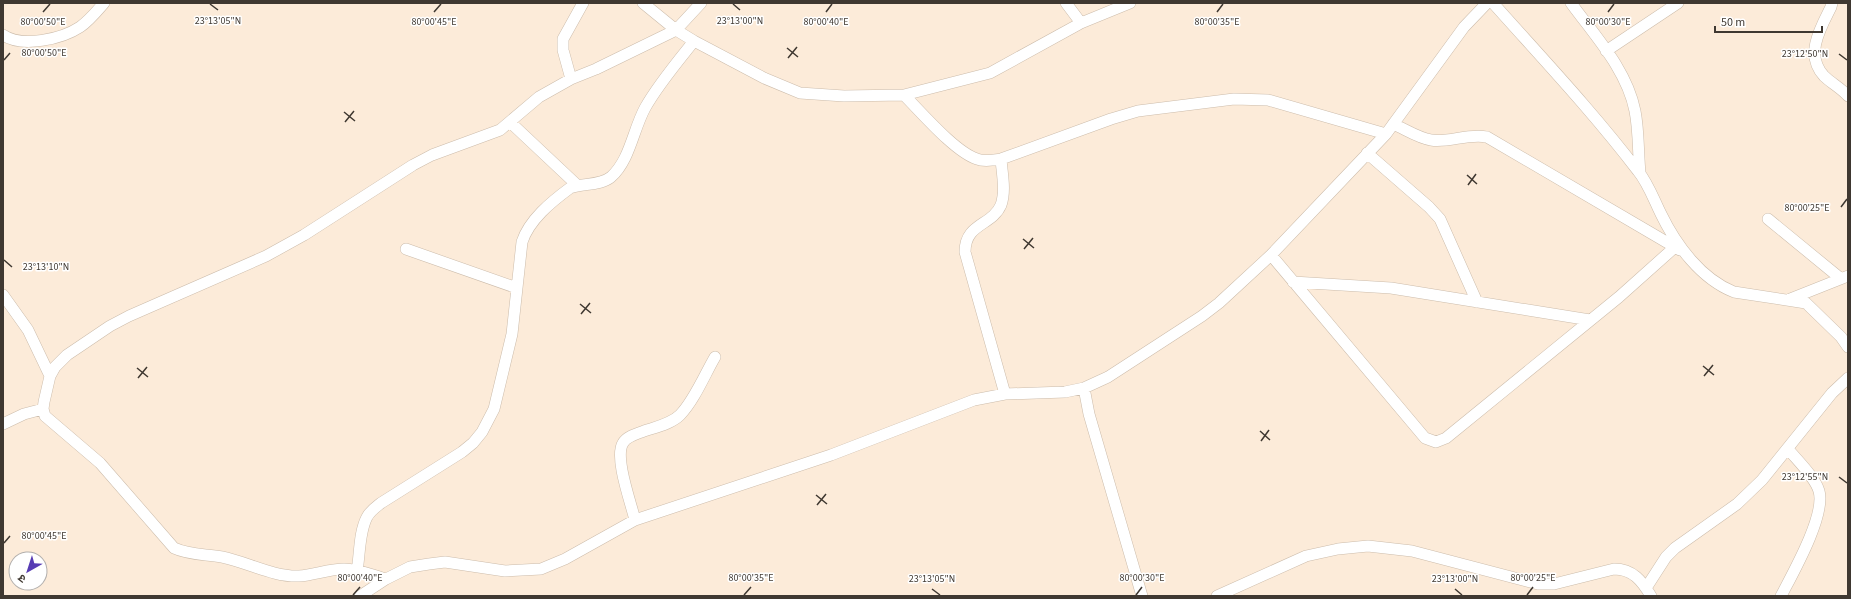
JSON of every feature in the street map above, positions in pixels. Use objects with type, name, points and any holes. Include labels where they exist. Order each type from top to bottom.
[{"type":"street","points":[[3,35],[21,41],[39,41],[61,35],[79,27],[104,3]]},
{"type":"street","points":[[571,79],[563,50],[563,39],[583,3]]},
{"type":"street","points":[[643,3],[676,30],[764,78],[800,93],[822,96],[904,95],[981,76],[1000,70],[1081,23],[1130,3]]},
{"type":"street","points":[[386,579],[344,569],[298,576],[280,575],[241,561],[220,556],[192,554],[174,548],[100,463],[82,446],[49,421],[45,416],[43,409],[50,376],[55,367],[67,355],[128,316],[266,256],[304,235],[413,165],[447,149],[488,136],[500,130],[539,97],[571,79],[596,69],[676,30],[701,3]]},
{"type":"street","points":[[1066,3],[1081,23]]},
{"type":"street","points":[[360,596],[386,579],[410,567],[444,562],[505,570],[541,569],[565,560],[635,520],[831,455],[974,400],[1005,394],[1065,392],[1084,388],[1108,377],[1202,316],[1219,303],[1271,255],[1386,134],[1464,27],[1487,3]]},
{"type":"street","points":[[1493,3],[1616,143],[1640,173],[1662,216],[1685,253],[1704,274],[1724,288],[1745,294],[1789,299],[1806,303],[1841,337],[1848,347]]},
{"type":"street","points":[[1571,3],[1622,75],[1635,112],[1640,173]]},
{"type":"street","points":[[1606,51],[1678,3]]},
{"type":"street","points":[[1832,3],[1816,38],[1816,63],[1824,76],[1848,96]]},
{"type":"street","points":[[357,571],[362,535],[367,517],[373,509],[474,443],[482,432],[494,409],[512,334],[522,242],[525,231],[531,223],[564,193],[577,185],[597,183],[610,178],[619,168],[645,109],[694,41]]},
{"type":"street","points":[[904,95],[948,139],[977,160],[990,161],[1002,159],[1111,119],[1138,111],[1234,99],[1268,100],[1386,134]]},
{"type":"street","points":[[510,122],[577,185]]},
{"type":"street","points":[[1393,124],[1432,141],[1478,135],[1487,137],[1685,253]]},
{"type":"street","points":[[1367,153],[1429,207],[1440,219],[1477,302]]},
{"type":"street","points":[[1002,159],[1004,195],[1000,207],[972,232],[965,241],[965,252],[1005,394]]},
{"type":"street","points":[[1768,218],[1844,277]]},
{"type":"street","points":[[1271,255],[1425,438],[1436,442],[1446,438],[1619,297],[1675,247]]},
{"type":"street","points":[[406,249],[517,288]]},
{"type":"street","points":[[1789,299],[1844,277]]},
{"type":"street","points":[[1293,282],[1390,288],[1590,320]]},
{"type":"street","points":[[3,295],[28,330],[50,376]]},
{"type":"street","points":[[635,520],[620,460],[620,450],[624,441],[630,437],[672,421],[680,414],[687,406],[715,357]]},
{"type":"street","points":[[1217,596],[1306,556],[1338,549],[1368,546],[1412,551],[1538,584],[1554,584],[1614,569],[1623,569],[1632,572],[1649,592],[1666,557],[1675,548],[1737,504],[1762,480],[1832,393],[1848,378]]},
{"type":"street","points":[[1084,388],[1089,414],[1142,596]]},
{"type":"street","points":[[3,424],[24,414],[43,409]]},
{"type":"street","points":[[1781,596],[1811,534],[1820,505],[1820,496],[1816,483],[1788,449]]}]
